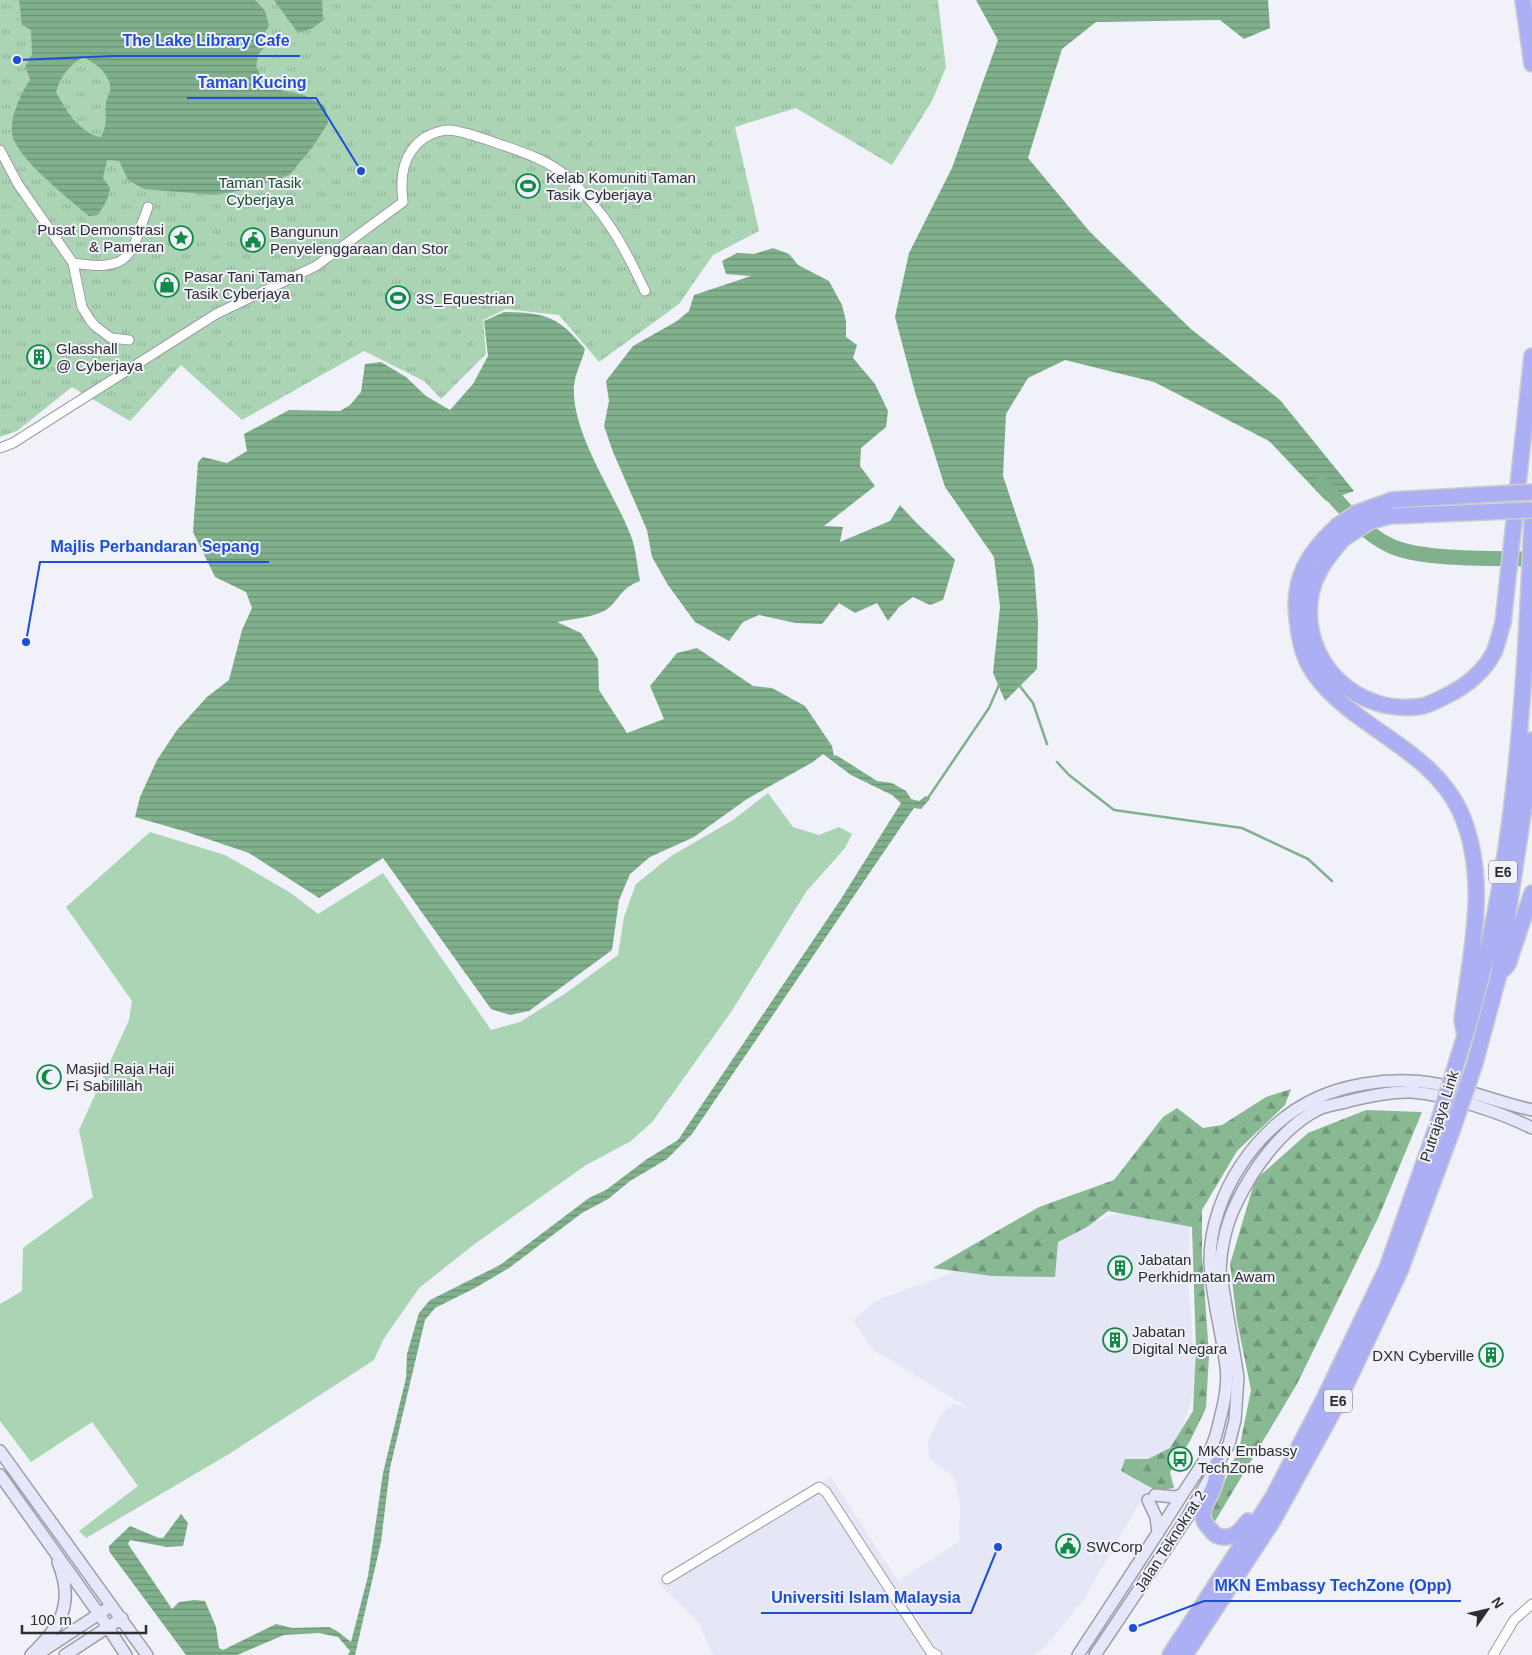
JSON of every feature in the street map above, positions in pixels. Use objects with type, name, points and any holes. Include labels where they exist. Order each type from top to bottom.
[{"type":"highway","points":[[1523,0],[1532,64]]},
{"type":"highway","points":[[1532,356],[1509,586],[1503,623],[1493,653],[1476,676],[1461,689],[1424,706],[1387,706],[1367,700],[1349,690],[1323,661],[1316,646],[1312,629],[1311,595],[1321,567],[1340,532],[1356,513],[1392,500],[1532,492]]},
{"type":"highway","points":[[1466,1035],[1462,1020],[1478,896],[1476,867],[1459,811],[1440,783],[1421,763],[1340,701],[1312,671],[1298,635],[1296,593],[1300,575],[1307,559],[1321,541],[1340,532],[1390,516],[1532,510]]},
{"type":"highway","name":"Putrajaya Link","points":[[1170,1655],[1280,1482],[1324,1399],[1387,1268],[1466,1035],[1499,896],[1512,804],[1521,706],[1532,522]]},
{"type":"highway","name":"Putrajaya Link","points":[[1185,1655],[1274,1519],[1335,1408],[1400,1271],[1476,1063],[1498,978],[1524,808],[1532,740]]},
{"type":"highway","points":[[1498,978],[1508,964],[1532,893]]},
{"type":"highway","points":[[1218,1464],[1215,1484],[1202,1515],[1204,1523],[1219,1537],[1235,1535],[1240,1531],[1267,1492],[1280,1482]]},
{"type":"main road","name":"Jalan Teknokrat 2","points":[[1078,1655],[1194,1478],[1217,1434],[1224,1400],[1227,1369],[1212,1290],[1210,1258],[1215,1228],[1223,1200],[1233,1176],[1268,1132],[1294,1111],[1318,1097],[1357,1086],[1381,1082],[1433,1083],[1532,1110]]},
{"type":"main road","name":"Jalan Teknokrat 2","points":[[1094,1655],[1188,1516],[1229,1444],[1236,1420],[1238,1377],[1220,1270],[1221,1254],[1232,1208],[1261,1161],[1278,1142],[1320,1108],[1399,1092],[1433,1096],[1486,1110],[1532,1128]]},
{"type":"main road","points":[[0,1451],[113,1604],[147,1655]]},
{"type":"main road","points":[[0,1475],[126,1655]]},
{"type":"main road","points":[[1158,1533],[1151,1497],[1182,1495]]},
{"type":"main road","points":[[31,1655],[57,1627],[62,1618],[66,1597],[66,1587],[58,1563],[41,1532]]},
{"type":"main road","points":[[36,1655],[113,1604]]},
{"type":"main road","points":[[65,1655],[122,1618]]},
{"type":"street","points":[[0,448],[13,443],[216,314],[316,266],[402,202],[400,184],[403,164],[414,145],[431,134],[448,130],[472,135],[524,152],[555,167],[608,220],[625,248],[645,291]]},
{"type":"street","points":[[0,150],[18,184],[73,263],[82,307],[95,326],[111,338],[128,340]]},
{"type":"street","points":[[73,263],[100,267],[126,259],[131,252],[148,207]]},
{"type":"street","points":[[668,1579],[819,1487],[826,1492],[930,1650],[937,1655]]},
{"type":"street","points":[[1493,1655],[1514,1620],[1532,1604]]},
{"type":"shaded area","points":[[19,0],[255,0],[265,11],[269,26],[263,36],[264,48],[258,55],[256,68],[270,88],[304,95],[325,106],[328,123],[312,148],[289,175],[249,189],[215,195],[144,189],[128,180],[119,161],[107,160],[103,178],[110,188],[107,200],[98,215],[89,216],[44,177],[15,143],[12,133],[14,112],[30,79],[25,67],[32,54],[31,30],[22,25]],"holes":[[[83,57],[98,66],[106,75],[110,86],[106,102],[106,123],[101,137],[87,132],[80,126],[64,106],[56,92],[60,81],[69,68]]]},
{"type":"shaded area","points":[[274,0],[322,0],[323,20],[313,28],[298,33]]},
{"type":"shaded area","points":[[976,0],[1268,0],[1270,28],[1244,39],[1220,20],[1096,22],[1062,49],[1028,158],[1090,232],[1191,329],[1280,400],[1354,491],[1326,501],[1269,441],[1154,382],[1065,360],[1028,378],[1006,414],[1003,476],[1034,568],[1038,622],[1037,669],[1005,701],[993,673],[1000,607],[994,557],[945,487],[915,392],[895,317],[909,253],[952,168],[998,40]]},
{"type":"shaded area","points":[[773,248],[789,254],[798,265],[829,281],[842,305],[846,321],[846,337],[857,345],[853,358],[875,384],[888,411],[886,427],[861,448],[860,466],[875,486],[824,526],[843,527],[840,542],[890,521],[900,505],[955,560],[943,600],[930,605],[913,597],[899,607],[888,621],[877,603],[855,613],[839,603],[822,624],[796,623],[759,615],[743,622],[729,641],[695,622],[668,585],[652,557],[647,530],[613,452],[604,426],[609,401],[606,381],[633,346],[677,321],[689,311],[694,295],[751,276],[726,274],[722,261],[737,253],[754,254]]},
{"type":"shaded area","points":[[504,312],[541,315],[559,323],[585,349],[574,386],[579,423],[586,443],[631,536],[640,581],[627,588],[604,611],[587,617],[557,622],[581,633],[598,659],[599,690],[627,733],[664,719],[650,686],[677,653],[697,648],[753,686],[772,688],[805,706],[832,746],[834,756],[836,755],[877,781],[892,783],[906,791],[911,799],[919,801],[926,796],[930,799],[921,809],[914,808],[909,815],[692,1134],[667,1159],[630,1181],[608,1199],[582,1213],[509,1268],[435,1308],[425,1320],[390,1468],[381,1542],[355,1655],[348,1655],[350,1651],[338,1637],[319,1633],[284,1635],[237,1655],[186,1655],[109,1551],[109,1546],[130,1526],[163,1538],[181,1514],[188,1523],[183,1546],[167,1547],[130,1540],[128,1544],[172,1609],[179,1602],[205,1601],[216,1627],[219,1648],[223,1650],[276,1624],[292,1628],[329,1627],[351,1642],[368,1576],[383,1473],[406,1378],[407,1354],[419,1313],[430,1300],[500,1265],[589,1198],[606,1190],[647,1159],[678,1140],[841,899],[901,803],[892,795],[851,775],[823,754],[813,762],[747,799],[694,837],[650,857],[630,874],[619,900],[612,950],[529,1011],[510,1015],[491,1009],[383,858],[319,898],[249,853],[135,817],[140,797],[157,760],[177,730],[207,697],[229,680],[242,630],[252,608],[246,592],[215,577],[193,532],[198,462],[203,457],[227,463],[247,451],[244,434],[289,410],[340,411],[350,405],[361,392],[365,364],[381,362],[406,377],[426,396],[450,410],[473,384],[488,356],[484,321]]},
{"type":"shaded area","points":[[1127,1210],[1190,1216],[1188,1280],[1196,1383],[1179,1440],[1082,1602],[1044,1648],[1033,1655],[713,1655],[698,1622],[658,1582],[831,1477],[898,1581],[959,1542],[960,1502],[954,1477],[930,1459],[928,1442],[941,1414],[954,1404],[969,1408],[871,1348],[853,1320],[877,1300]]},
{"type":"green space","name":"Taman Tasik Cyberjaya","points":[[0,0],[938,0],[946,67],[932,101],[892,165],[796,108],[735,127],[759,231],[713,255],[679,304],[599,362],[559,315],[506,309],[483,320],[486,354],[441,399],[424,381],[364,351],[242,420],[181,365],[130,421],[72,387],[17,431],[0,437]]},
{"type":"green space","points":[[768,793],[793,827],[819,835],[839,827],[852,834],[845,848],[806,892],[731,1012],[653,1121],[631,1141],[586,1165],[476,1243],[419,1288],[383,1340],[374,1360],[229,1454],[86,1538],[79,1531],[138,1486],[92,1422],[31,1462],[0,1421],[0,1304],[22,1291],[23,1248],[93,1197],[79,1130],[129,1020],[132,1001],[66,907],[150,832],[225,855],[291,893],[318,914],[383,873],[491,1030],[520,1022],[566,993],[618,955],[624,917],[636,884],[671,856],[733,820]]},
{"type":"green space","points":[[1291,1089],[1285,1105],[1237,1151],[1202,1210],[1202,1256],[1209,1355],[1206,1408],[1190,1441],[1170,1472],[1174,1488],[1157,1491],[1121,1471],[1125,1459],[1148,1459],[1170,1448],[1193,1411],[1196,1349],[1192,1227],[1108,1211],[1087,1227],[1058,1242],[1055,1277],[992,1276],[933,1268],[1039,1207],[1114,1180],[1163,1117],[1177,1108],[1203,1128],[1222,1125],[1266,1097]]},
{"type":"green space","points":[[1366,1110],[1422,1112],[1379,1216],[1297,1384],[1214,1523],[1209,1509],[1218,1498],[1240,1445],[1251,1390],[1237,1321],[1230,1264],[1255,1180],[1308,1133]]},
{"type":"waterway","points":[[1322,484],[1352,517],[1369,532],[1387,544],[1400,549],[1457,558],[1532,559]]},
{"type":"waterway","points":[[928,798],[989,708],[999,685]]},
{"type":"waterway","points":[[1019,685],[1033,703],[1047,744]]},
{"type":"waterway","points":[[1057,762],[1069,775],[1114,810],[1242,828],[1308,859],[1332,881]]},
{"type":"place","name":"The Lake Library Cafe","points":[[17,60]]},
{"type":"place","name":"Taman Kucing","points":[[361,171]]},
{"type":"place","name":"Kelab Komuniti Taman Tasik Cyberjaya","points":[[528,186]]},
{"type":"place","name":"Pusat Demonstrasi & Pameran","points":[[181,238]]},
{"type":"place","name":"Bangunun Penyelenggaraan dan Stor","points":[[253,240]]},
{"type":"place","name":"Pasar Tani Taman Tasik Cyberjaya","points":[[167,285]]},
{"type":"place","name":"3S_Equestrian","points":[[398,298]]},
{"type":"place","name":"Glasshall @ Cyberjaya","points":[[39,357]]},
{"type":"place","name":"Majlis Perbandaran Sepang","points":[[26,642]]},
{"type":"place","name":"Masjid Raja Haji Fi Sabilillah","points":[[49,1077]]},
{"type":"place","name":"Jabatan Perkhidmatan Awam","points":[[1120,1268]]},
{"type":"place","name":"Jabatan Digital Negara","points":[[1115,1340]]},
{"type":"place","name":"DXN Cyberville","points":[[1491,1355]]},
{"type":"place","name":"MKN Embassy TechZone","points":[[1180,1459]]},
{"type":"place","name":"SWCorp","points":[[1068,1546]]},
{"type":"place","name":"Universiti Islam Malaysia","points":[[998,1547]]},
{"type":"place","name":"MKN Embassy TechZone (Opp)","points":[[1133,1628]]}]
